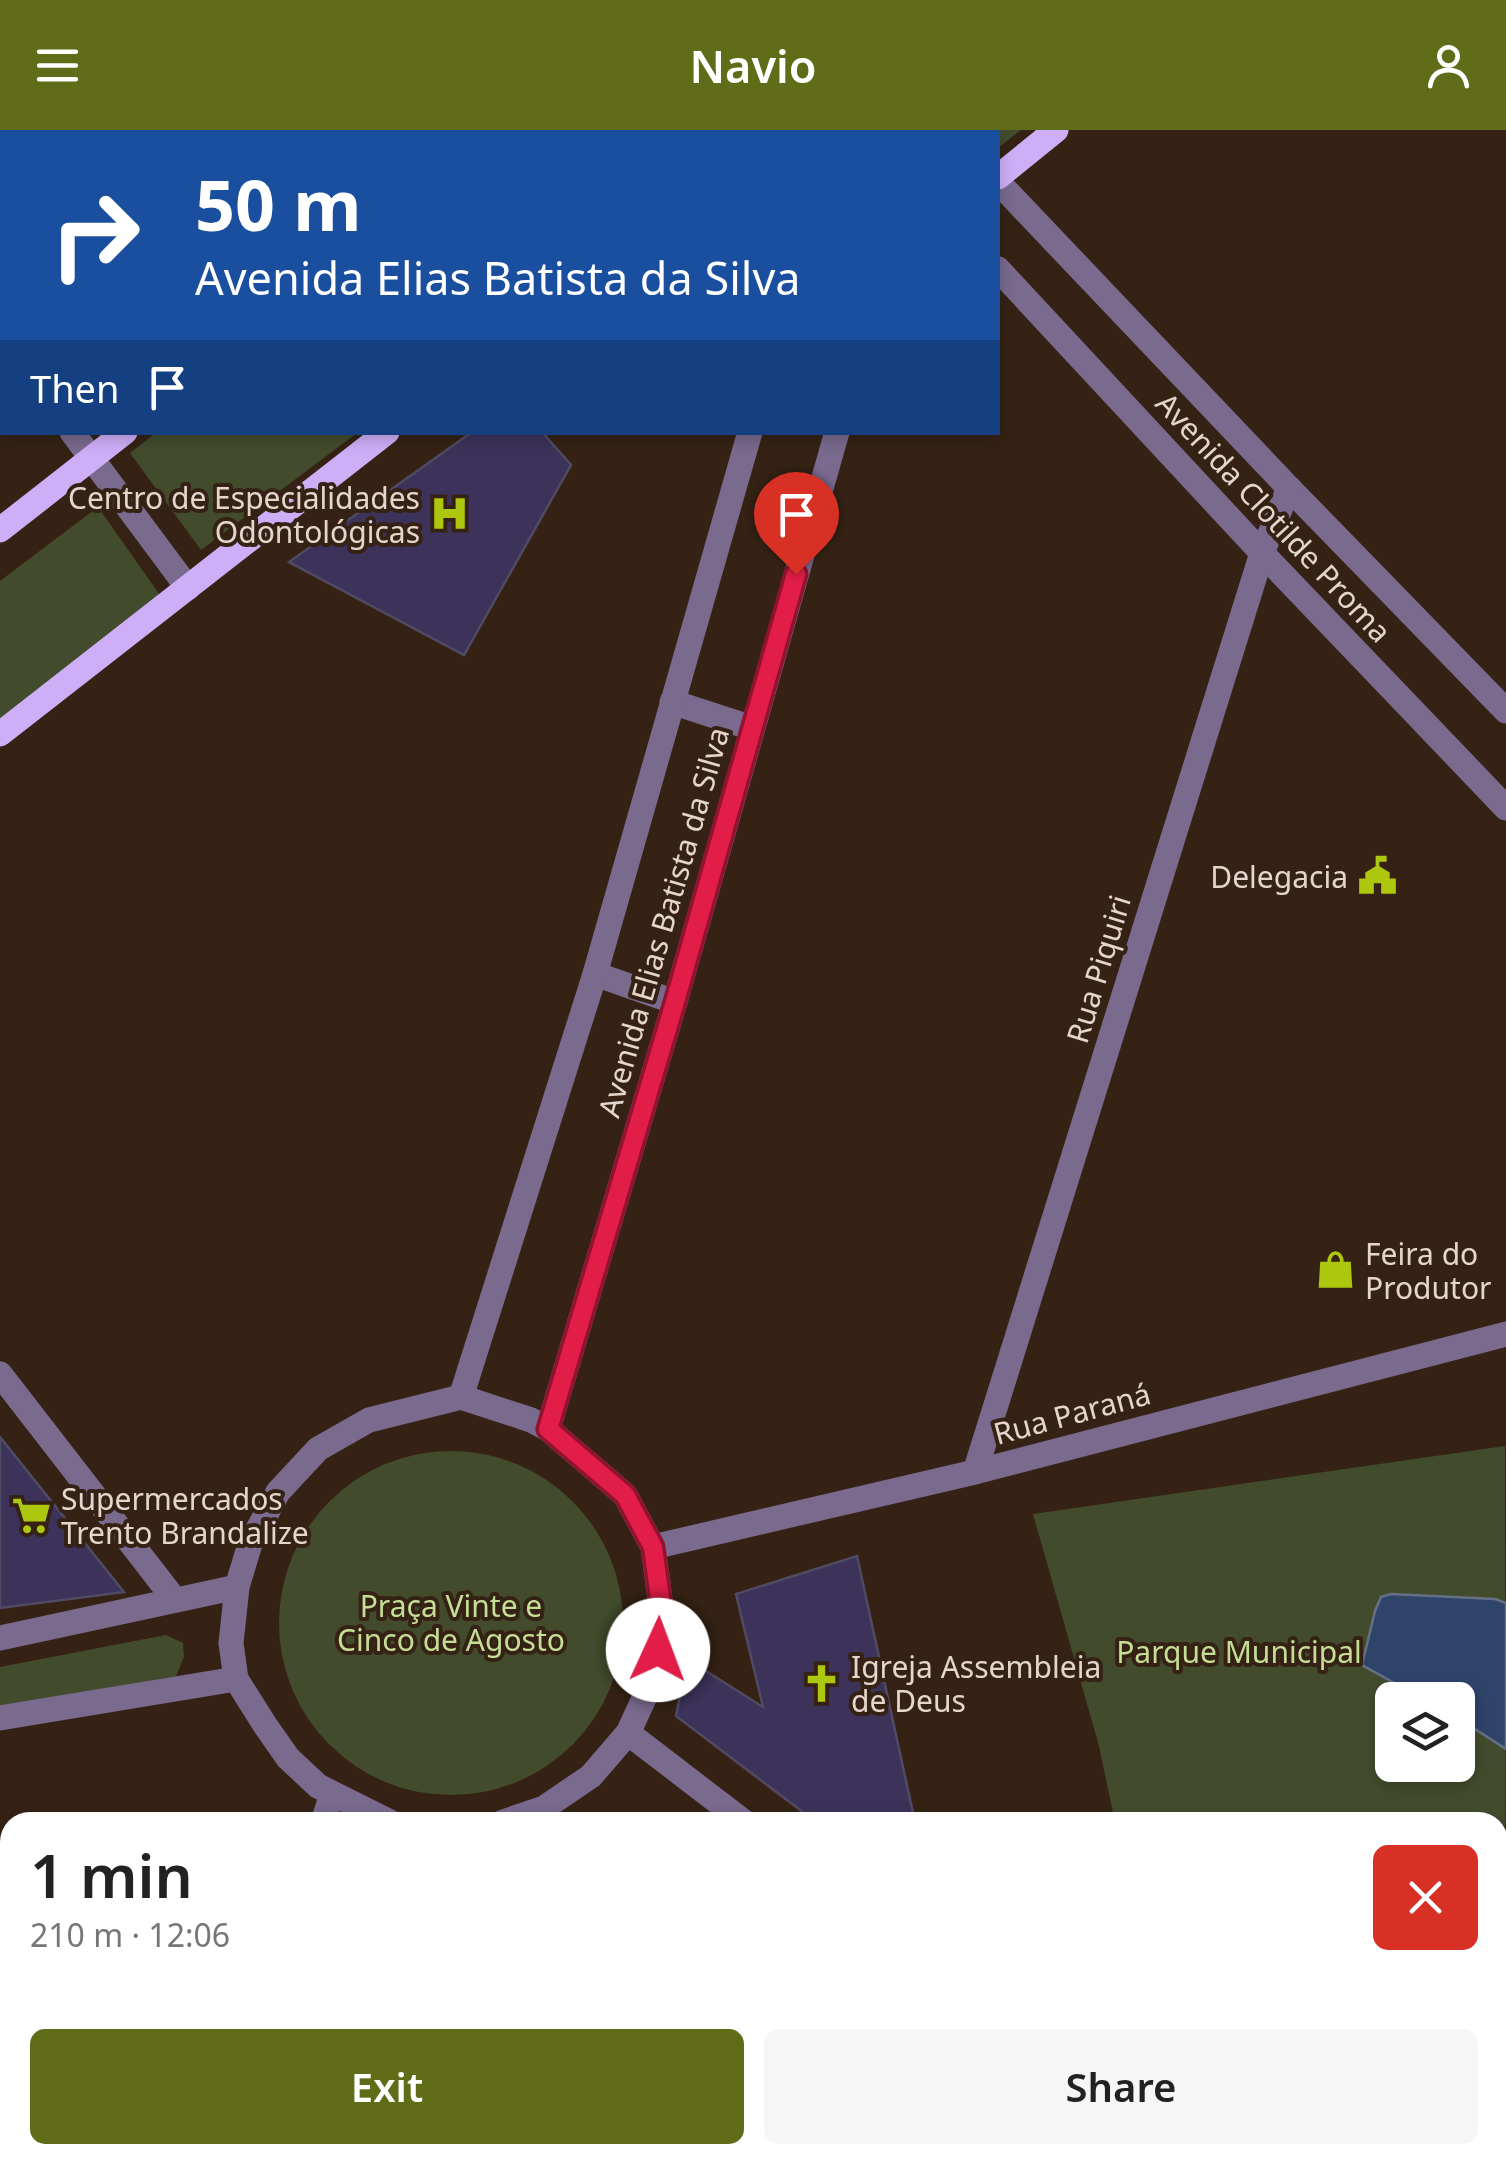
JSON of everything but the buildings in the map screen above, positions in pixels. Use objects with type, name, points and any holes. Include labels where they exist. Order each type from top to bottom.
[{"type":"main road","points":[[1000,177],[1056,130]]},
{"type":"main road","points":[[0,530],[121,435]]},
{"type":"main road","points":[[0,734],[382,435]]},
{"type":"street","name":"Avenida Clotilde Proma","points":[[1000,181],[1506,711]]},
{"type":"street","name":"Avenida Clotilde Proma","points":[[1000,271],[1506,808]]},
{"type":"street","points":[[74,435],[188,588]]},
{"type":"street","name":"Avenida Elias Batista da Silva","points":[[461,1397],[595,974],[749,435]]},
{"type":"street","name":"Avenida Elias Batista da Silva","points":[[548,1429],[675,1002],[836,435]]},
{"type":"street","name":"Rua Piquiri","points":[[975,1472],[1262,553],[1289,488]]},
{"type":"street","points":[[672,702],[752,728]]},
{"type":"street","points":[[595,974],[675,1002]]},
{"type":"street","name":"Rua Paraná","points":[[653,1547],[975,1472],[1506,1334]]},
{"type":"street","points":[[0,1374],[176,1600]]},
{"type":"street","points":[[369,1812],[318,1786],[288,1758],[236,1679],[231,1643],[237,1587],[250,1544],[278,1492],[318,1450],[369,1420],[461,1397],[548,1429],[625,1495],[653,1547],[663,1620],[653,1680],[628,1733],[591,1776],[533,1812]]},
{"type":"street","points":[[0,1638],[237,1587]]},
{"type":"street","points":[[0,1718],[236,1679]]},
{"type":"street","points":[[628,1733],[731,1812]]},
{"type":"street","points":[[326,1812],[332,1794]]},
{"type":"green space","points":[[1000,130],[1021,130],[1000,146]]},
{"type":"green space","points":[[153,435],[354,435],[201,550],[130,453]]},
{"type":"green space","points":[[98,507],[162,598],[0,723],[0,581]]},
{"type":"green space","name":"Parque Municipal","points":[[1505,1446],[1506,1812],[1113,1812],[1099,1746],[1033,1514]]},
{"type":"green space","name":"Praça Vinte e Cinco de Agosto","points":[[451,1451],[517,1464],[560,1490],[584,1514],[610,1557],[623,1623],[610,1689],[584,1732],[560,1756],[517,1782],[451,1795],[385,1782],[342,1756],[318,1732],[292,1689],[279,1623],[292,1557],[318,1514],[342,1490],[385,1464]]},
{"type":"green space","points":[[166,1635],[183,1643],[184,1657],[176,1676],[0,1708],[0,1667]]},
{"type":"water","points":[[1391,1594],[1495,1599],[1506,1603],[1506,1749],[1475,1729],[1475,1682],[1393,1682],[1362,1665],[1381,1597]]},
{"type":"place","name":"Centro de Especialidades Odontológicas","points":[[450,514]]},
{"type":"place","name":"Delegacia","points":[[1378,876]]},
{"type":"place","name":"Feira do Produtor","points":[[1335,1270]]},
{"type":"place","name":"Supermercados Trento Brandalize","points":[[31,1515]]},
{"type":"place","name":"Igreja Assembleia de Deus","points":[[821,1683]]},
{"type":"route","points":[[658,1650],[663,1620],[653,1547],[625,1495],[548,1429],[675,1002],[796,574]]}]
